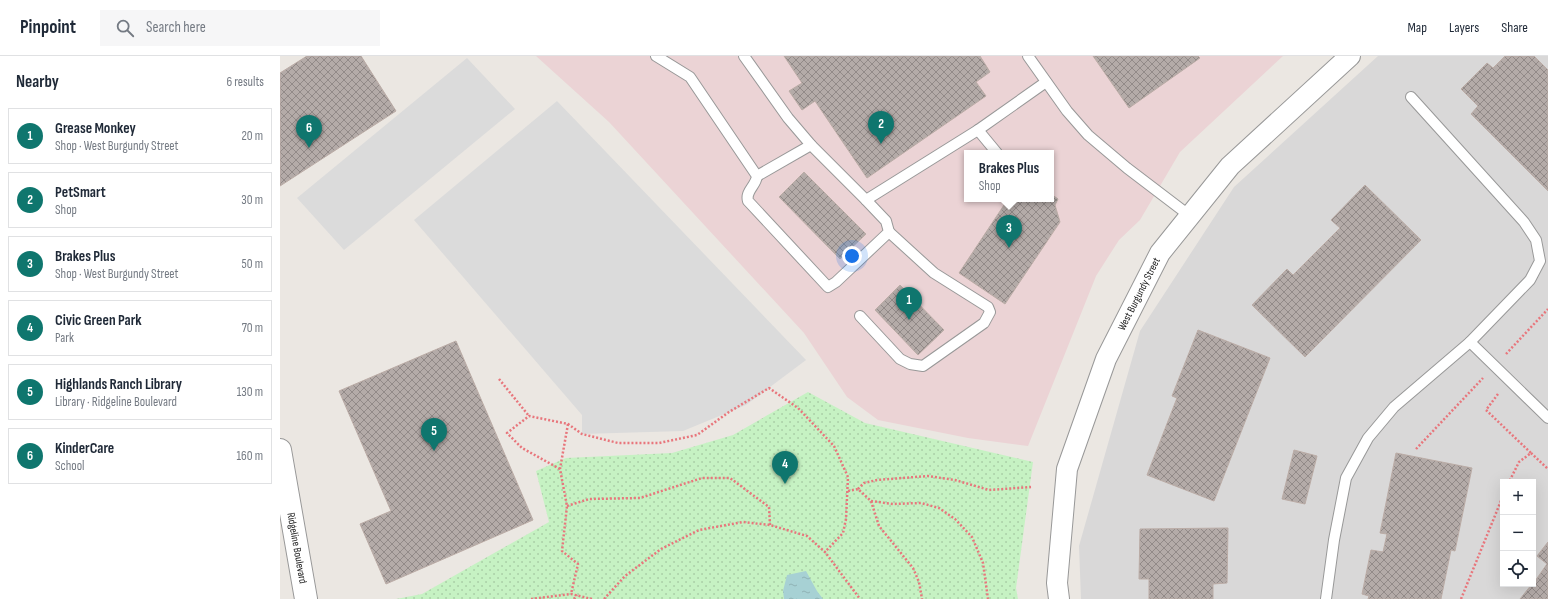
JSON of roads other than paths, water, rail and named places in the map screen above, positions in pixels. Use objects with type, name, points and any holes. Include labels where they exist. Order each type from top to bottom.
[{"type":"street","name":"West Burgundy Street","points":[[1059,599],[1057,583],[1067,469],[1106,359],[1160,253],[1230,166],[1350,56]]},
{"type":"street","name":"Ridgeline Boulevard","points":[[280,450],[306,599]]},
{"type":"lane","points":[[656,56],[690,77],[758,176]]},
{"type":"lane","points":[[744,56],[788,118],[811,145],[886,221],[889,232],[934,273],[988,307],[990,312],[984,323],[923,366],[910,364],[900,359],[860,316]]},
{"type":"lane","points":[[1028,56],[1046,82],[1088,135],[1127,168],[1190,216]]},
{"type":"lane","points":[[866,200],[978,130],[1046,82]]},
{"type":"lane","points":[[1326,599],[1334,540],[1346,478],[1368,438],[1394,407],[1470,342],[1530,280],[1540,261],[1536,240],[1524,222],[1411,98]]},
{"type":"lane","points":[[978,130],[995,150]]},
{"type":"lane","points":[[811,145],[758,176],[746,197],[748,201],[828,287],[836,282],[889,232]]},
{"type":"lane","points":[[1470,342],[1548,418]]},
{"type":"water","points":[[806,571],[823,599],[784,599],[783,591],[787,575]]},
{"type":"place","name":"PetSmart","points":[[881,144]]},
{"type":"place","name":"KinderCare","points":[[309,148]]},
{"type":"place","name":"Brakes Plus","points":[[1009,248]]},
{"type":"place","name":"Grease Monkey","points":[[909,320]]},
{"type":"place","name":"Highlands Ranch Library","points":[[434,451]]},
{"type":"place","name":"Civic Green Park","points":[[785,484]]}]
